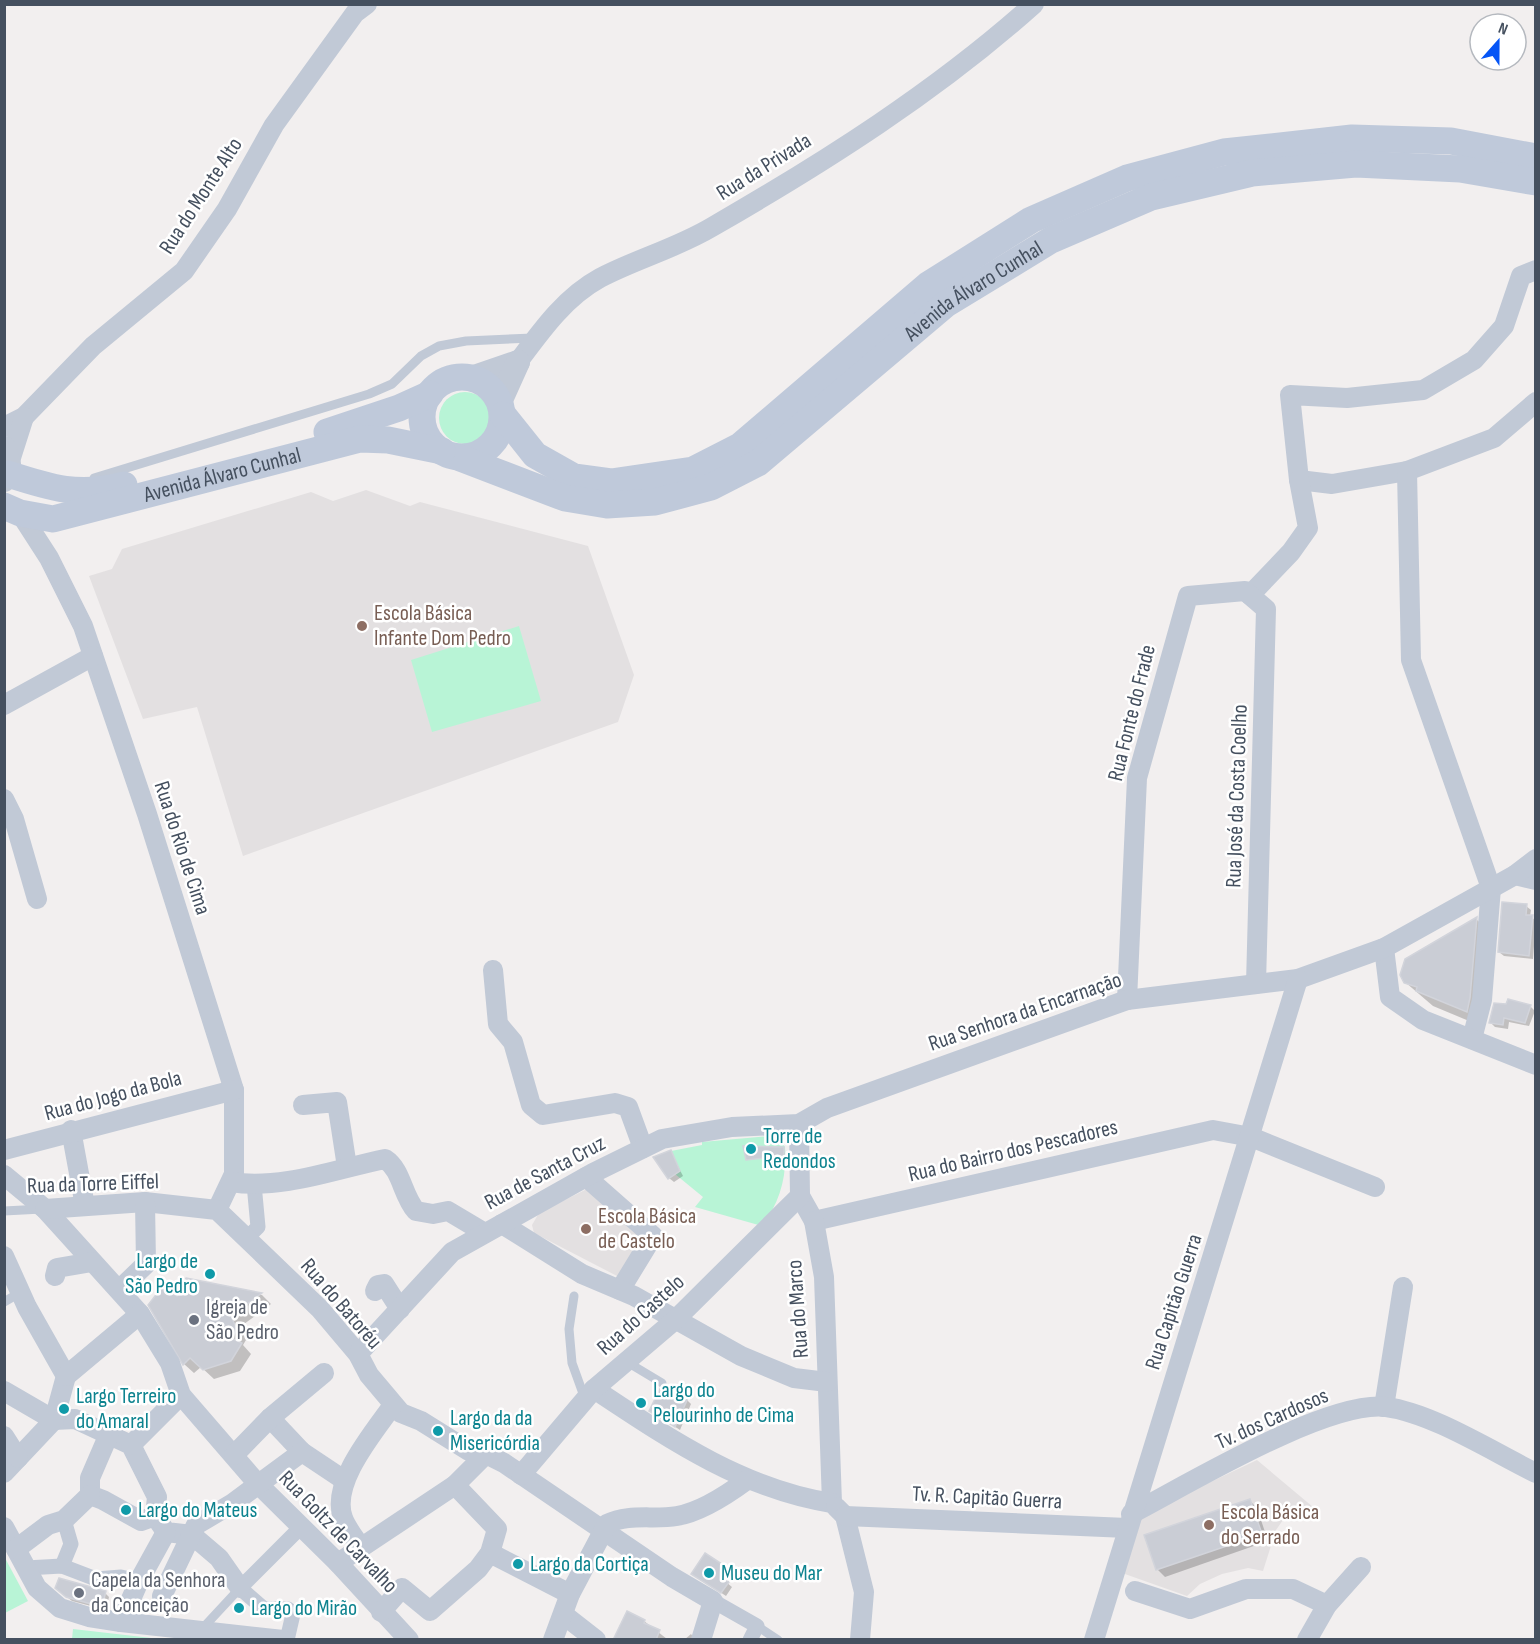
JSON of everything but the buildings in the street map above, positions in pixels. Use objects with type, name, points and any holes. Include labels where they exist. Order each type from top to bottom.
[{"type":"main road","name":"Avenida Álvaro Cunhal","points":[[501,409],[535,455],[574,477],[611,482],[693,470],[740,446],[928,285],[1031,220],[1127,178],[1224,152],[1352,138],[1450,141],[1536,157]]},
{"type":"main road","name":"Avenida Álvaro Cunhal","points":[[12,510],[53,519],[64,517],[360,439],[388,440],[451,455],[565,498],[607,505],[655,502],[711,487],[758,463],[946,304],[1051,240],[1151,197],[1252,173],[1356,164],[1460,169],[1536,182]]},
{"type":"main road","points":[[457,377],[483,382],[501,409],[501,429],[495,441],[485,451],[473,456],[451,455],[427,438],[423,425],[422,412],[430,394],[445,381],[457,377]]},
{"type":"main road","name":"Avenida Álvaro Cunhal","points":[[7,467],[41,485],[72,492],[98,492],[338,429],[399,408],[430,394]]},
{"type":"street","name":"Rua do Monte Alto","points":[[24,417],[93,346],[184,271],[227,209],[274,125],[355,13],[367,4]]},
{"type":"street","name":"Rua da Privada","points":[[518,362],[566,303],[599,279],[710,228],[868,131],[981,51],[1034,4]]},
{"type":"street","points":[[1250,595],[1291,552],[1308,528],[1299,480],[1290,395],[1347,398],[1423,390],[1474,360],[1504,326],[1521,276],[1536,270]]},
{"type":"street","points":[[501,409],[518,362]]},
{"type":"street","points":[[471,378],[518,362]]},
{"type":"street","points":[[1299,480],[1332,484],[1407,471],[1494,438],[1536,402]]},
{"type":"street","points":[[4,427],[24,417]]},
{"type":"street","points":[[7,467],[24,417]]},
{"type":"street","points":[[1407,471],[1411,660],[1491,888],[1482,1000],[1472,1039]]},
{"type":"street","name":"Rua do Rio de Cima","points":[[12,510],[49,558],[83,626],[147,814],[234,1090],[234,1174],[217,1210]]},
{"type":"street","name":"Rua Fonte do Frade","points":[[1127,1000],[1137,778],[1188,596],[1245,591],[1250,595]]},
{"type":"street","name":"Rua José da Costa Coelho","points":[[1250,595],[1266,609],[1256,984]]},
{"type":"street","points":[[4,705],[93,656]]},
{"type":"street","points":[[4,799],[14,819],[37,899]]},
{"type":"street","name":"Rua Senhora da Encarnação","points":[[799,1124],[827,1108],[1127,1000],[1298,979],[1384,948],[1515,875],[1536,860]]},
{"type":"street","points":[[1515,875],[1536,880]]},
{"type":"street","points":[[1384,948],[1390,997],[1424,1020],[1536,1065]]},
{"type":"street","points":[[493,970],[498,1024],[513,1042],[531,1105],[543,1115],[615,1103],[628,1107],[643,1148]]},
{"type":"street","name":"Rua Capitão Guerra","points":[[1094,1640],[1298,979]]},
{"type":"street","name":"Rua do Jogo da Bola","points":[[4,1150],[71,1130],[234,1090]]},
{"type":"street","points":[[303,1105],[337,1102],[347,1167]]},
{"type":"street","points":[[799,1124],[800,1196],[814,1221]]},
{"type":"street","name":"Rua de Santa Cruz","points":[[358,1354],[453,1252],[586,1177],[662,1139],[732,1127],[799,1124]]},
{"type":"street","points":[[71,1130],[85,1206]]},
{"type":"street","name":"Rua do Bairro dos Pescadores","points":[[814,1221],[1213,1130],[1251,1137],[1375,1187]]},
{"type":"street","points":[[231,1182],[254,1184],[310,1177],[385,1159],[395,1166],[406,1200],[416,1211],[433,1214],[448,1211],[493,1228],[620,1290],[741,1356],[794,1378],[827,1382]]},
{"type":"street","points":[[4,1175],[45,1209],[119,1290],[140,1314],[170,1363],[181,1395],[131,1445]]},
{"type":"street","points":[[586,1177],[653,1236],[620,1290]]},
{"type":"street","points":[[252,1233],[254,1184]]},
{"type":"street","name":"Rua do Castelo","points":[[521,1475],[589,1394],[675,1320],[800,1196]]},
{"type":"street","points":[[119,1290],[146,1264],[145,1202]]},
{"type":"street","name":"Rua da Torre Eiffel","points":[[45,1209],[145,1202],[217,1210]]},
{"type":"street","name":"Rua do Batoréu","points":[[217,1210],[252,1233],[358,1354],[369,1375],[393,1405]]},
{"type":"street","name":"Rua do Marco","points":[[814,1221],[824,1277],[827,1382],[838,1509],[864,1592],[860,1640]]},
{"type":"street","points":[[4,1256],[13,1297],[66,1376]]},
{"type":"street","points":[[55,1276],[57,1268],[93,1262]]},
{"type":"street","points":[[375,1291],[378,1285],[384,1284],[400,1309]]},
{"type":"street","points":[[1384,1407],[1403,1287]]},
{"type":"street","points":[[4,1473],[54,1420],[66,1376],[140,1314]]},
{"type":"street","points":[[234,1455],[270,1418],[324,1373]]},
{"type":"street","points":[[4,1391],[54,1420],[75,1419],[131,1445],[157,1497],[161,1524],[122,1622]]},
{"type":"street","name":"Tv. R. Capitão Guerra","points":[[589,1394],[747,1480],[838,1509],[1129,1521]]},
{"type":"street","name":"Rua Goltz de Carvalho","points":[[181,1395],[257,1483],[338,1563],[409,1640]]},
{"type":"street","points":[[360,1546],[342,1517],[340,1501],[344,1480],[393,1405],[401,1413],[421,1421],[469,1451],[486,1454],[521,1475],[713,1601],[754,1633]]},
{"type":"street","name":"Tv. dos Cardosos","points":[[1129,1521],[1277,1438],[1342,1412],[1384,1407],[1415,1414],[1536,1473]]},
{"type":"street","points":[[270,1418],[302,1452],[344,1480]]},
{"type":"street","points":[[16,1549],[48,1525],[64,1520],[90,1495],[90,1478],[109,1434]]},
{"type":"street","points":[[4,1436],[18,1458]]},
{"type":"street","points":[[162,1596],[196,1525],[233,1503],[257,1483],[302,1452]]},
{"type":"street","points":[[338,1563],[360,1546],[455,1485],[486,1454]]},
{"type":"street","points":[[553,1640],[570,1594],[607,1524],[617,1519],[676,1516],[696,1510],[747,1480]]},
{"type":"street","points":[[381,1612],[402,1588],[430,1611],[478,1569],[490,1553],[497,1529],[455,1485]]},
{"type":"street","points":[[4,1527],[37,1588],[60,1608],[89,1617],[122,1622],[285,1640],[292,1614],[288,1609],[264,1609],[240,1588],[219,1558],[192,1535],[161,1524],[141,1521],[90,1495]]},
{"type":"street","points":[[62,1566],[71,1544],[64,1520]]},
{"type":"street","points":[[240,1588],[302,1526]]},
{"type":"street","points":[[490,1553],[570,1594]]},
{"type":"street","points":[[26,1568],[62,1566],[96,1579],[121,1577],[139,1581]]},
{"type":"street","points":[[1307,1640],[1327,1605],[1361,1567]]},
{"type":"street","points":[[1135,1591],[1190,1609],[1246,1589],[1293,1588],[1327,1605]]},
{"type":"street","points":[[701,1640],[713,1601]]},
{"type":"street","points":[[564,1615],[596,1640]]},
{"type":"lane","points":[[41,485],[77,482],[111,474],[369,394],[392,384],[421,356],[439,346],[466,341],[536,338]]},
{"type":"lane","name":"Rua da Torre Eiffel","points":[[4,1211],[45,1209]]},
{"type":"lane","points":[[573,1296],[569,1329],[572,1363],[589,1394]]},
{"type":"lane","points":[[627,1362],[662,1383]]},
{"type":"lane","points":[[200,1630],[240,1588]]},
{"type":"lane","points":[[754,1633],[778,1640]]},
{"type":"shaded area","name":"Escola Básica Infante Dom Pedro","points":[[366,490],[410,506],[420,502],[588,546],[634,675],[618,722],[243,856],[197,707],[143,719],[89,576],[112,569],[122,549],[311,492],[333,501]]},
{"type":"shaded area","name":"Escola Básica de Castelo","points":[[591,1187],[646,1235],[619,1277],[534,1233],[532,1225],[539,1213]]},
{"type":"shaded area","name":"Escola Básica do Serrado","points":[[1257,1460],[1313,1507],[1283,1520],[1276,1530],[1263,1571],[1248,1568],[1222,1574],[1200,1584],[1187,1596],[1122,1573],[1143,1514]]},
{"type":"green space","points":[[460,392],[470,392],[479,396],[487,404],[491,418],[487,432],[479,440],[470,444],[460,444],[451,440],[443,432],[439,423],[439,413],[443,404],[451,396]]},
{"type":"green space","points":[[519,626],[541,701],[432,732],[411,660]]},
{"type":"green space","points":[[769,1136],[778,1138],[785,1147],[785,1169],[778,1198],[762,1226],[695,1207],[703,1197],[675,1174],[671,1151],[702,1145],[702,1142]]},
{"type":"green space","points":[[5,1558],[28,1601],[4,1613]]},
{"type":"green space","points":[[73,1629],[160,1639],[72,1639]]},
{"type":"place","name":"Escola Básica Infante Dom Pedro","points":[[362,626]]},
{"type":"place","name":"Torre de Redondos","points":[[751,1149]]},
{"type":"place","name":"Escola Básica de Castelo","points":[[586,1229]]},
{"type":"place","name":"Largo de São Pedro","points":[[210,1274]]},
{"type":"place","name":"Igreja de São Pedro","points":[[194,1320]]},
{"type":"place","name":"Largo do Pelourinho de Cima","points":[[641,1403]]},
{"type":"place","name":"Largo Terreiro do Amaral","points":[[64,1409]]},
{"type":"place","name":"Largo da da Misericórdia","points":[[438,1431]]},
{"type":"place","name":"Largo do Mateus","points":[[126,1510]]},
{"type":"place","name":"Escola Básica do Serrado","points":[[1209,1525]]},
{"type":"place","name":"Largo da Cortiça","points":[[518,1564]]},
{"type":"place","name":"Museu do Mar","points":[[709,1573]]},
{"type":"place","name":"Capela da Senhora da Conceição","points":[[79,1593]]},
{"type":"place","name":"Largo do Mirão","points":[[239,1608]]}]
